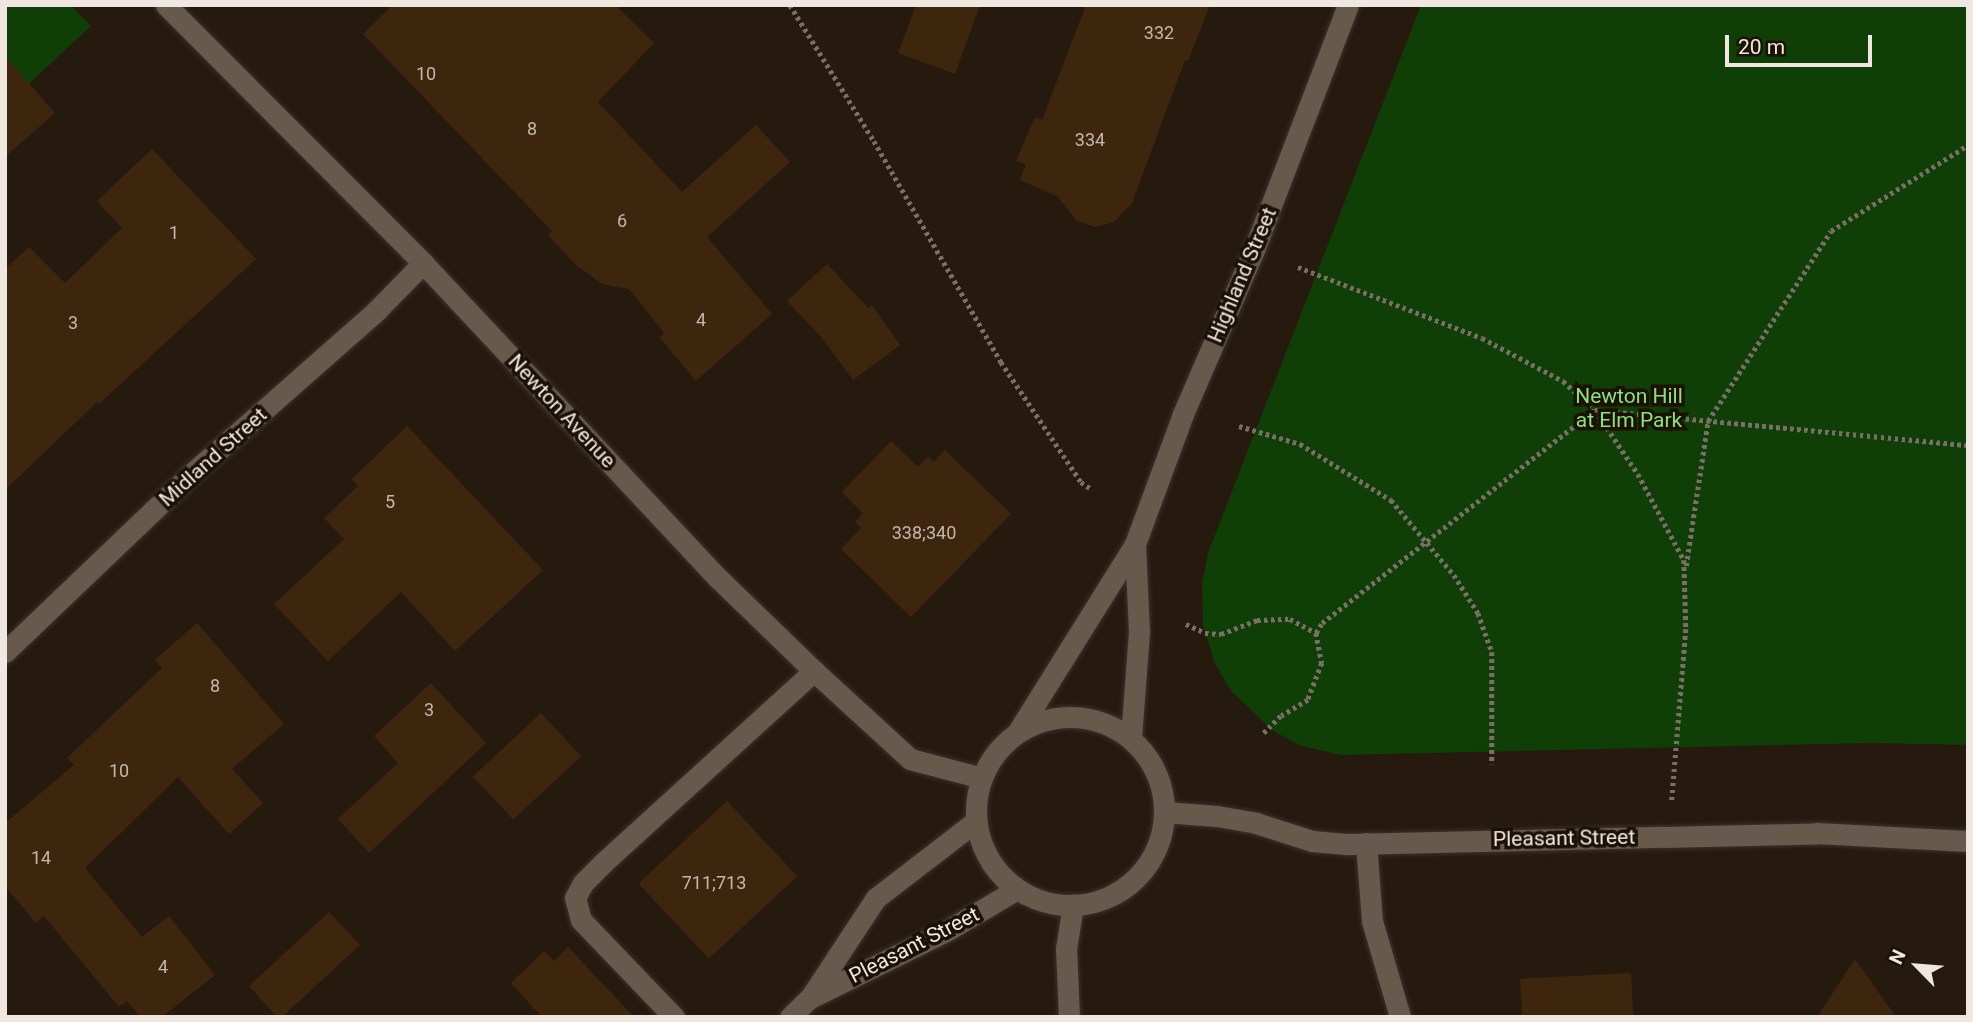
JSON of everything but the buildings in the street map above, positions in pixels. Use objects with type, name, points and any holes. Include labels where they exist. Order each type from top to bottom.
[{"type":"main road","name":"Newton Avenue","points":[[166,5],[423,263],[718,578],[814,671],[910,760],[982,778]]},
{"type":"main road","name":"Highland Street","points":[[1017,733],[1135,544],[1182,414],[1254,250],[1348,5]]},
{"type":"main road","name":"Midland Street","points":[[5,652],[190,476],[377,310],[423,263]]},
{"type":"main road","name":"Highland Street","points":[[1131,738],[1139,632],[1135,544]]},
{"type":"main road","points":[[674,1017],[580,920],[575,898],[583,883],[604,862],[814,671]]},
{"type":"main road","points":[[1054,718],[1095,719],[1131,738],[1149,759],[1161,784],[1164,812],[1160,840],[1146,866],[1127,886],[1101,900],[1073,905],[1044,901],[1017,889],[997,870],[983,848],[976,821],[982,778],[996,753],[1017,733],[1054,718]]},
{"type":"main road","name":"Pleasant Street","points":[[1164,812],[1256,823],[1312,841],[1366,843],[1816,833],[1968,841]]},
{"type":"main road","name":"Pleasant Street","points":[[790,1017],[810,998],[876,898],[976,821]]},
{"type":"main road","points":[[1366,843],[1372,921],[1400,1017]]},
{"type":"main road","name":"Pleasant Street","points":[[810,998],[948,930],[1017,889]]},
{"type":"main road","points":[[1069,1017],[1066,949],[1073,905]]},
{"type":"path","points":[[790,5],[874,141],[1001,362],[1081,482],[1093,490]]},
{"type":"path","points":[[1684,574],[1708,421],[1831,230],[1968,145]]},
{"type":"path","points":[[1298,267],[1482,338],[1563,381],[1595,411],[1638,474],[1684,560],[1686,629],[1668,836]]},
{"type":"path","points":[[1263,734],[1281,716],[1308,700],[1322,663],[1316,633],[1322,624],[1595,411],[1968,445]]},
{"type":"path","points":[[1239,426],[1300,444],[1391,500],[1454,575],[1478,614],[1492,652],[1492,764]]},
{"type":"path","points":[[1186,624],[1205,633],[1221,634],[1257,620],[1290,619],[1316,633]]},
{"type":"green space","points":[[5,5],[71,5],[91,26],[5,106]]},
{"type":"green space","name":"Newton Hill at Elm Park","points":[[1421,5],[1968,5],[1968,745],[1871,743],[1341,755],[1302,746],[1273,731],[1232,692],[1215,664],[1203,625],[1202,584],[1208,553]]}]
